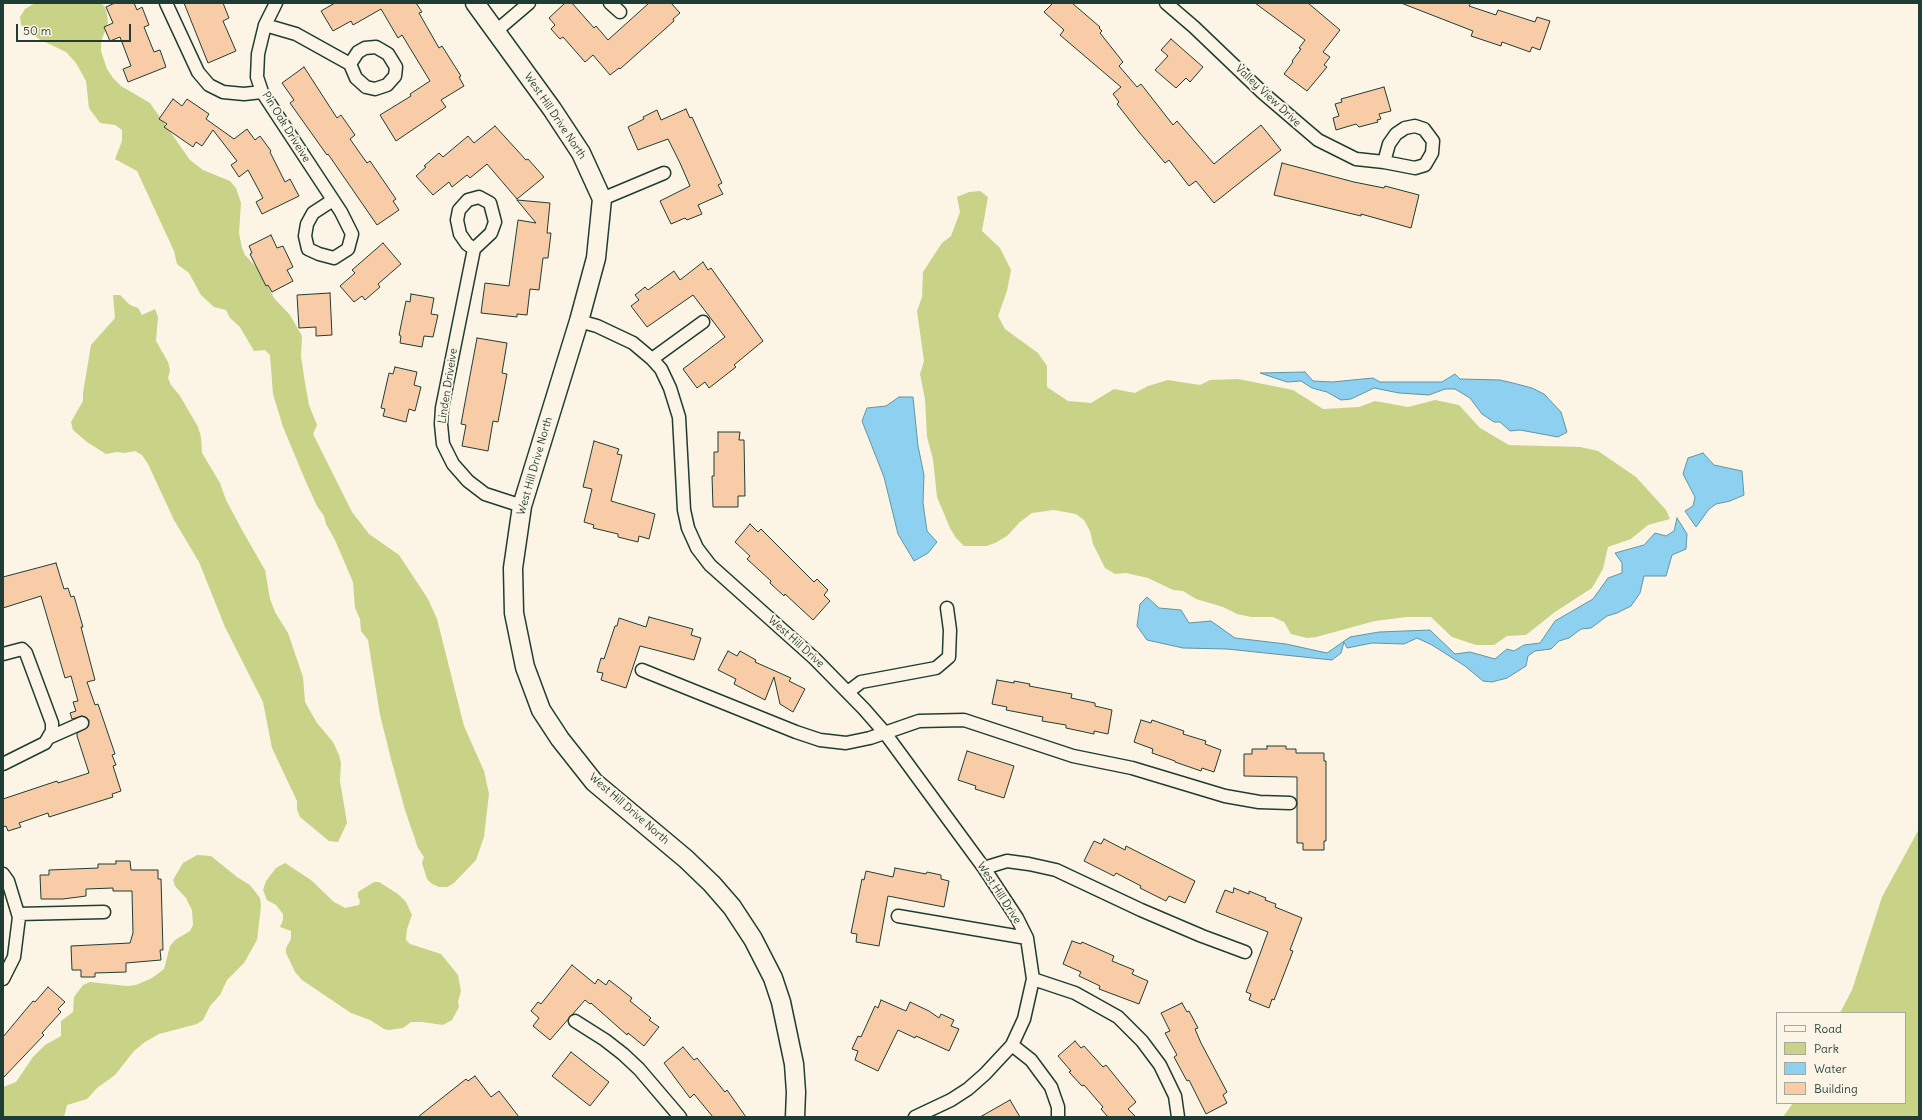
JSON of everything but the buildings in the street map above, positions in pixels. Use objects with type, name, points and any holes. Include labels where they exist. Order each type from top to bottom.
[{"type":"street","points":[[166,3],[198,72],[209,85],[223,92],[244,94],[262,92]]},
{"type":"street","name":"Pin Oak Driveive","points":[[276,3],[264,25],[258,54],[258,77],[262,92],[342,212],[352,234],[348,248],[334,258],[308,249],[305,236],[307,224],[313,213],[333,200]]},
{"type":"street","name":"West Hill Drive North","points":[[475,3],[552,109],[581,153],[602,199],[596,258],[579,321],[522,506],[513,568],[514,613],[525,667],[541,710],[560,739],[594,782],[686,859],[712,884],[732,907],[754,939],[773,978],[782,1002],[794,1064],[795,1117]]},
{"type":"street","points":[[495,32],[529,3]]},
{"type":"street","points":[[610,3],[620,12]]},
{"type":"street","name":"Valley View Drive","points":[[1166,3],[1194,27],[1263,93],[1318,140],[1356,158],[1384,162]]},
{"type":"street","points":[[264,25],[296,34],[350,64]]},
{"type":"street","points":[[602,199],[664,174]]},
{"type":"street","name":"Linden Driveive","points":[[474,249],[442,408],[440,424],[443,444],[453,464],[468,481],[485,494],[522,506]]},
{"type":"street","name":"West Hill Drive","points":[[579,321],[597,326],[633,343],[652,359],[661,369],[670,388],[679,417],[684,510],[688,528],[697,548],[710,565],[815,659],[848,692],[885,733],[984,868],[1017,918],[1027,938],[1033,979],[1024,1019],[1012,1045],[985,1074],[968,1089],[951,1100],[915,1117]]},
{"type":"street","points":[[652,359],[703,322]]},
{"type":"street","points":[[848,692],[861,682],[936,668],[949,656],[950,630],[947,608]]},
{"type":"street","points":[[3,654],[22,649],[26,653],[52,723],[52,731],[45,743],[3,764]]},
{"type":"street","points":[[642,670],[796,732],[820,740],[846,743],[870,738],[919,721],[964,720],[1073,756],[1132,768],[1225,796],[1259,802],[1290,803]]},
{"type":"street","points":[[48,738],[82,723]]},
{"type":"street","points":[[984,868],[1007,861],[1056,870],[1175,925],[1245,952]]},
{"type":"street","points":[[3,874],[8,881],[18,914],[14,957],[3,979]]},
{"type":"street","points":[[18,914],[104,912]]},
{"type":"street","points":[[898,916],[1027,938]]},
{"type":"street","points":[[1033,979],[1075,993],[1118,1017],[1142,1041],[1160,1065],[1175,1096],[1178,1117]]},
{"type":"street","points":[[575,1021],[606,1040],[623,1054],[639,1069],[680,1117]]},
{"type":"street","points":[[1012,1045],[1031,1060],[1051,1087],[1058,1107],[1058,1117]]},
{"type":"green space","points":[[35,3],[101,3],[105,7],[108,23],[101,42],[101,51],[107,69],[113,78],[121,86],[150,103],[190,160],[203,170],[230,181],[236,188],[241,203],[239,233],[245,255],[261,272],[274,298],[290,315],[302,336],[301,356],[305,383],[309,405],[317,425],[313,434],[352,512],[369,534],[399,555],[428,599],[437,619],[464,726],[484,771],[489,794],[484,837],[476,860],[454,883],[447,887],[439,887],[432,884],[427,879],[422,863],[424,857],[418,848],[405,810],[380,715],[368,640],[361,631],[360,619],[355,608],[353,582],[335,540],[326,524],[324,516],[317,506],[306,482],[283,427],[273,394],[270,355],[265,350],[254,351],[240,327],[230,318],[226,310],[214,307],[201,295],[189,273],[177,264],[174,251],[137,171],[115,159],[122,141],[122,130],[115,125],[100,123],[89,108],[86,81],[76,63],[66,52],[39,39],[21,25],[20,17],[25,9]]},
{"type":"green space","points":[[980,191],[988,197],[982,231],[1000,248],[1011,270],[1007,291],[998,316],[1005,329],[1038,353],[1047,366],[1047,387],[1068,401],[1091,403],[1114,389],[1135,393],[1148,386],[1168,380],[1200,385],[1210,380],[1238,379],[1293,390],[1323,409],[1359,407],[1375,401],[1408,407],[1435,400],[1459,405],[1480,428],[1509,445],[1580,447],[1598,451],[1636,477],[1666,510],[1670,519],[1648,525],[1631,539],[1608,547],[1603,569],[1592,588],[1555,612],[1526,635],[1507,636],[1494,645],[1476,645],[1452,637],[1431,617],[1407,617],[1375,621],[1316,637],[1307,638],[1291,634],[1284,622],[1273,617],[1251,617],[1237,614],[1223,607],[1196,599],[1183,591],[1173,590],[1148,578],[1126,573],[1115,574],[1105,568],[1093,544],[1090,531],[1084,520],[1076,514],[1054,510],[1032,513],[1020,522],[1007,536],[997,542],[987,546],[964,546],[956,538],[950,528],[937,497],[933,459],[927,437],[925,399],[920,374],[924,361],[917,311],[922,297],[923,272],[942,243],[951,236],[960,212],[957,197],[969,192]]},
{"type":"green space","points":[[113,295],[120,295],[130,305],[138,308],[142,315],[155,309],[158,317],[156,341],[168,362],[170,370],[168,378],[198,427],[201,437],[202,453],[220,483],[226,500],[265,570],[270,599],[275,612],[288,633],[303,677],[305,702],[317,723],[333,742],[339,755],[341,763],[340,781],[347,823],[338,842],[329,841],[300,817],[297,809],[297,801],[272,748],[263,702],[225,627],[199,562],[174,520],[148,464],[142,455],[135,451],[106,454],[87,442],[73,430],[71,422],[83,401],[91,345],[115,318]]},
{"type":"green space","points":[[1919,829],[1919,1117],[1783,1117],[1792,1104],[1906,1104],[1906,1012],[1841,1012],[1852,990],[1882,897]]},
{"type":"green space","points":[[197,855],[211,856],[237,877],[250,885],[260,898],[261,906],[257,940],[244,963],[227,980],[220,995],[210,1006],[203,1020],[197,1024],[159,1034],[145,1042],[134,1051],[115,1075],[97,1088],[87,1099],[67,1105],[64,1117],[3,1117],[3,1087],[16,1082],[33,1057],[45,1045],[61,1036],[61,1021],[73,1012],[74,997],[83,985],[90,982],[127,986],[136,985],[152,978],[164,969],[170,946],[175,940],[190,931],[193,925],[192,910],[186,898],[175,886],[173,880],[183,863]]},
{"type":"green space","points":[[285,863],[311,880],[334,902],[345,908],[359,905],[360,901],[358,892],[374,882],[379,882],[398,894],[406,902],[412,915],[407,929],[406,940],[410,944],[441,954],[458,975],[461,991],[458,1002],[459,1007],[452,1020],[443,1025],[411,1022],[403,1028],[389,1030],[384,1029],[370,1020],[351,1013],[302,980],[295,972],[286,953],[286,948],[291,939],[291,931],[280,927],[283,920],[283,914],[276,905],[267,900],[263,890],[266,881],[276,868]]},
{"type":"water","points":[[1305,372],[1313,381],[1332,382],[1373,378],[1380,382],[1442,382],[1455,374],[1460,379],[1500,380],[1532,388],[1544,394],[1561,412],[1567,432],[1558,437],[1520,430],[1510,431],[1500,422],[1494,422],[1482,414],[1470,398],[1455,389],[1445,389],[1429,395],[1399,393],[1374,388],[1351,399],[1341,400],[1327,392],[1312,388],[1301,381],[1287,382],[1260,373]]},
{"type":"water","points":[[899,397],[913,397],[918,446],[924,475],[923,503],[927,531],[937,542],[928,553],[914,561],[898,534],[884,477],[862,421],[867,408],[886,406]]},
{"type":"water","points":[[1703,453],[1714,465],[1742,471],[1744,495],[1730,501],[1716,504],[1709,509],[1696,527],[1685,511],[1693,506],[1695,497],[1683,474],[1688,458]]},
{"type":"water","points":[[1677,518],[1687,534],[1686,549],[1672,555],[1666,576],[1644,576],[1640,593],[1631,606],[1607,616],[1591,628],[1581,629],[1569,638],[1559,641],[1551,649],[1535,651],[1528,656],[1526,666],[1507,678],[1492,682],[1483,681],[1465,666],[1432,645],[1417,638],[1404,644],[1372,643],[1347,648],[1344,642],[1341,653],[1332,660],[1227,649],[1183,648],[1147,640],[1137,626],[1140,604],[1147,597],[1159,608],[1181,610],[1189,623],[1211,621],[1235,638],[1286,644],[1327,653],[1350,637],[1379,632],[1430,630],[1455,654],[1470,652],[1495,659],[1507,649],[1514,651],[1524,645],[1540,643],[1555,621],[1593,599],[1608,578],[1622,573],[1622,563],[1615,553],[1644,545],[1655,533],[1666,536],[1674,531]]}]
